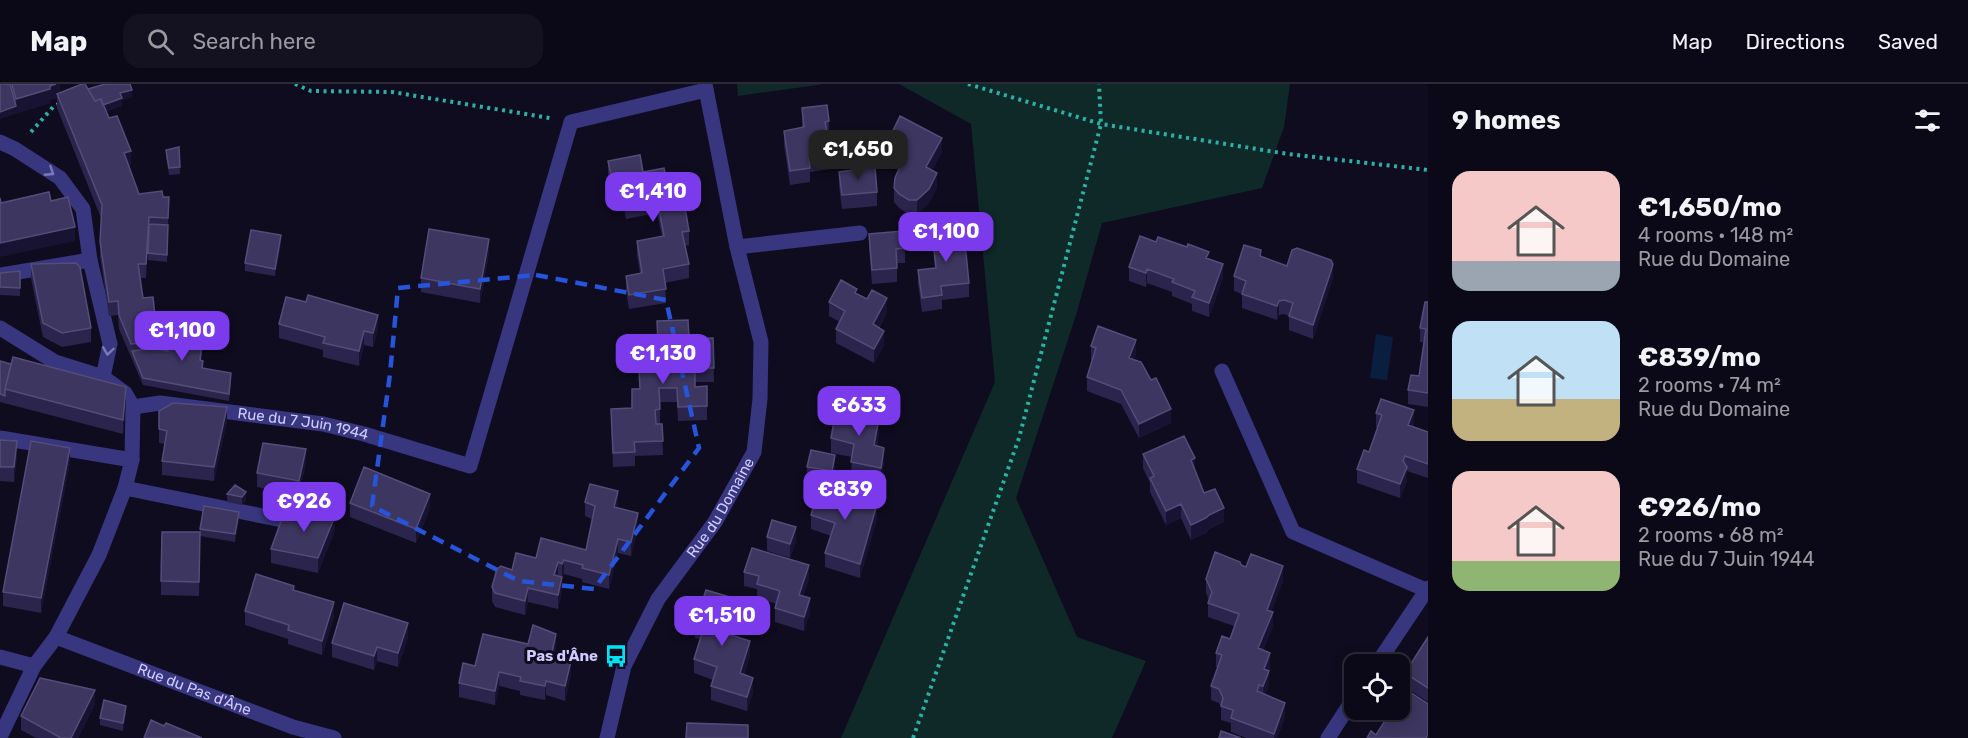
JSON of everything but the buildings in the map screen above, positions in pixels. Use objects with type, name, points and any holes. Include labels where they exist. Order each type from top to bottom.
[{"type":"street","points":[[571,122],[706,87]]},
{"type":"street","name":"Rue du Domaine","points":[[607,738],[624,666],[658,599],[715,522],[754,452],[760,399],[761,342],[737,247],[706,87]]},
{"type":"street","name":"Rue du 7 Juin 1944","points":[[133,407],[160,403],[323,424],[470,466],[571,122]]},
{"type":"street","points":[[0,142],[60,178],[83,209],[90,260],[110,344],[103,377]]},
{"type":"street","points":[[737,247],[860,233]]},
{"type":"street","points":[[0,275],[90,260]]},
{"type":"street","points":[[0,328],[55,363],[103,377],[125,393],[133,407],[132,460],[125,488],[99,555],[56,637],[34,666],[0,737]]},
{"type":"street","points":[[1222,371],[1293,532],[1427,589],[1384,654]]},
{"type":"street","points":[[0,438],[132,460]]},
{"type":"street","points":[[125,488],[292,522]]},
{"type":"street","name":"Rue du Pas d'Âne","points":[[56,637],[293,727],[334,738]]},
{"type":"street","points":[[0,657],[34,666]]},
{"type":"street","points":[[1328,738],[1344,713]]},
{"type":"path","points":[[295,84],[311,91],[392,92],[571,122]]},
{"type":"path","points":[[968,84],[1101,124],[1288,154],[1428,170]]},
{"type":"path","points":[[913,738],[1019,438],[1101,124],[1099,84]]},
{"type":"path","points":[[15,149],[54,106],[64,102]]},
{"type":"highlighted area","points":[[536,275],[666,300],[699,448],[594,589],[519,581],[372,506],[390,374],[398,288]]},
{"type":"green space","points":[[737,84],[824,84],[738,96]]},
{"type":"green space","points":[[899,84],[1290,84],[1284,127],[1262,188],[1102,223],[1076,315],[1016,498],[1077,637],[1146,661],[1112,738],[841,738],[995,382],[971,124]]},
{"type":"water","points":[[1376,334],[1393,337],[1387,380],[1370,378]]},
{"type":"place","name":"Pas d'Âne","points":[[616,656]]}]
